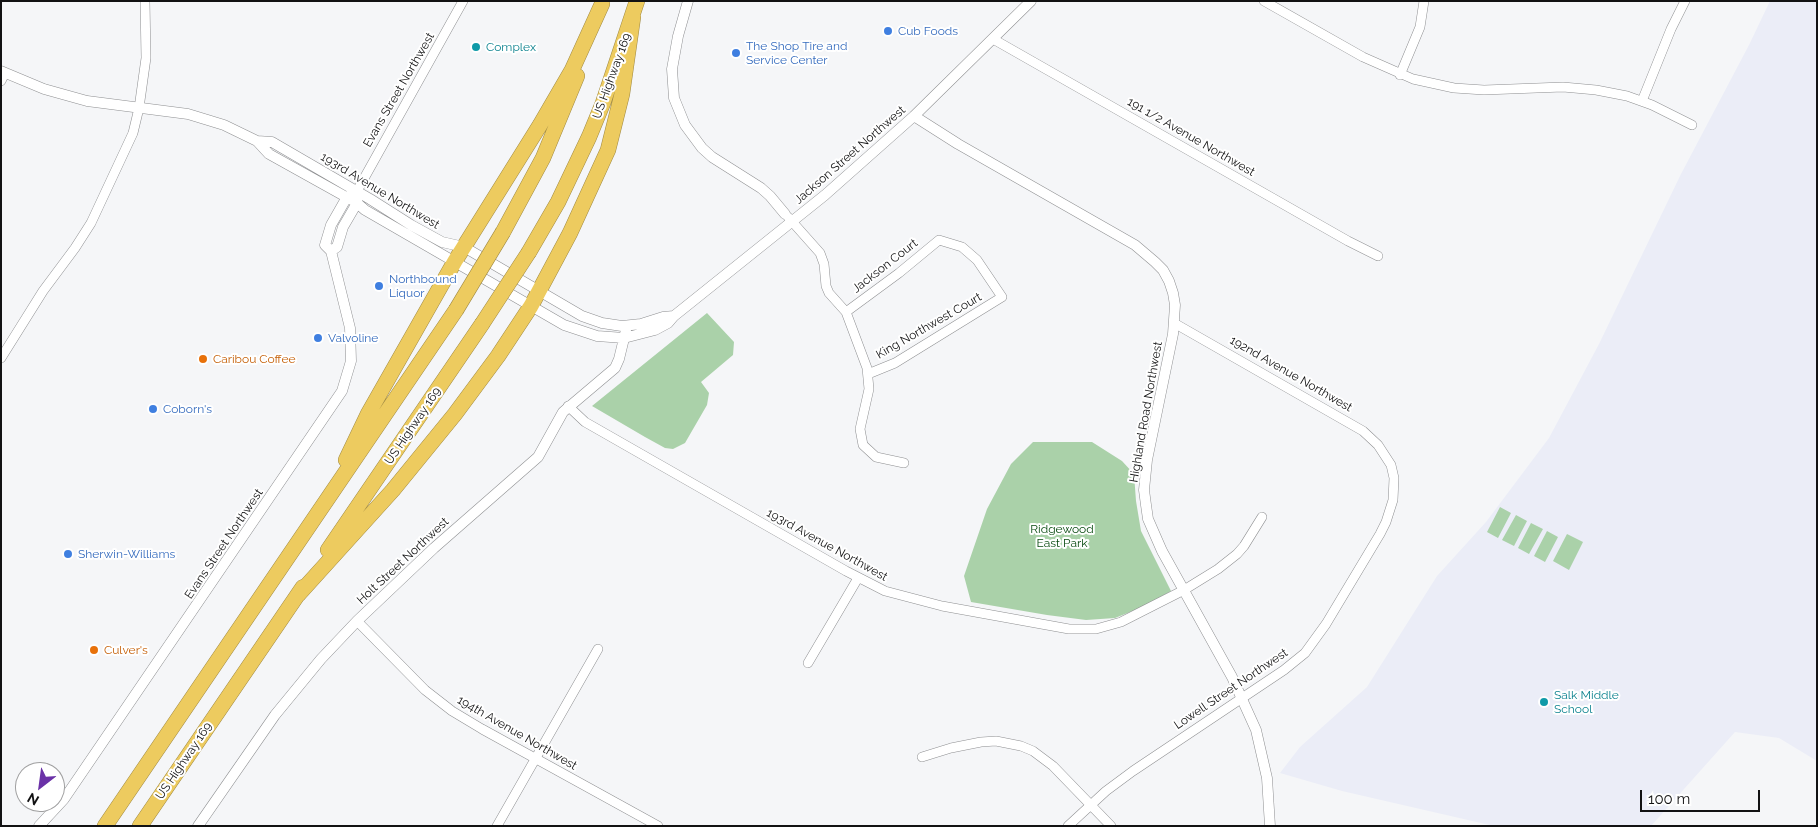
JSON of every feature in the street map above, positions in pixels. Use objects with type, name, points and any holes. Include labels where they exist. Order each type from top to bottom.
[{"type":"highway","name":"US Highway 169","points":[[140,826],[529,252],[558,202],[589,137],[603,103],[637,1]]},
{"type":"highway","points":[[106,826],[456,310],[503,232],[543,158],[572,89],[603,3]]},
{"type":"highway","points":[[325,504],[368,414],[455,260],[568,78],[603,3]]},
{"type":"highway","points":[[298,595],[393,490],[455,414],[498,356],[540,291],[570,233],[608,150],[622,94],[633,17]]},
{"type":"street","points":[[1,358],[43,291],[91,223],[129,143],[140,108],[146,58],[145,1]]},
{"type":"street","name":"Evans Street Northwest","points":[[357,203],[357,191],[463,1]]},
{"type":"street","points":[[688,1],[678,36],[672,68],[674,98],[685,125],[712,158],[761,188],[820,253],[824,264],[826,286],[829,293],[846,312],[868,374],[868,389],[860,430],[863,445],[876,457],[904,462]]},
{"type":"street","name":"Jackson Street Northwest","points":[[508,292],[564,325],[586,334],[606,338],[624,338],[656,330],[668,323],[789,218],[861,164],[914,116],[1031,1]]},
{"type":"street","points":[[1264,1],[1363,58],[1400,75],[1426,83],[1454,88],[1484,90],[1580,88],[1613,93],[1642,101],[1692,125]]},
{"type":"street","points":[[1400,75],[1420,27],[1424,1]]},
{"type":"street","points":[[1642,101],[1685,1]]},
{"type":"street","name":"191 1/2 Avenue Northwest","points":[[993,39],[1348,241],[1378,256]]},
{"type":"street","name":"193rd Avenue Northwest","points":[[2,75],[58,94],[102,104],[173,111],[201,116],[224,124],[257,141],[269,154],[347,197],[365,210],[508,292]]},
{"type":"street","name":"Highland Road Northwest","points":[[914,116],[958,144],[1122,238],[1145,254],[1162,270],[1169,281],[1175,305],[1174,323],[1147,460],[1144,490],[1148,519],[1154,535],[1243,698],[1256,730],[1265,761],[1270,795],[1270,826]]},
{"type":"street","name":"193rd Avenue Northwest","points":[[257,141],[272,142],[442,242],[464,247],[517,278]]},
{"type":"street","name":"Evans Street Northwest","points":[[39,826],[64,799],[342,391],[351,361],[351,338],[348,318],[332,263],[331,251],[326,245],[329,234],[347,197],[357,191]]},
{"type":"street","points":[[331,251],[337,246],[343,227],[357,203]]},
{"type":"street","name":"Jackson Court","points":[[846,312],[939,240]]},
{"type":"street","name":"King Northwest Court","points":[[868,374],[895,363],[1002,297],[977,260],[962,247],[939,240]]},
{"type":"street","name":"Jackson Street Northwest","points":[[517,278],[573,311],[602,323],[627,326],[674,316]]},
{"type":"street","name":"192nd Avenue Northwest","points":[[1174,323],[1353,424],[1371,437],[1388,458]]},
{"type":"street","name":"Holt Street Northwest","points":[[198,826],[280,708],[321,659],[357,621],[434,548],[538,457],[568,406],[615,368],[627,326]]},
{"type":"street","name":"193rd Avenue Northwest","points":[[568,406],[585,422],[858,578],[885,591],[912,600],[1039,624],[1082,630],[1096,629],[1121,622],[1184,590],[1218,569],[1237,554],[1248,541],[1262,517]]},
{"type":"street","name":"Lowell Street Northwest","points":[[1068,826],[1090,805],[1133,771],[1284,670],[1305,653],[1347,590],[1380,534],[1390,511],[1394,478],[1388,458]]},
{"type":"street","points":[[808,663],[858,578]]},
{"type":"street","name":"194th Avenue Northwest","points":[[357,621],[425,690],[466,720],[658,826]]},
{"type":"street","points":[[497,826],[598,649]]},
{"type":"street","points":[[922,757],[951,748],[981,742],[996,741],[1021,746],[1033,751],[1053,766],[1111,826]]},
{"type":"shaded area","points":[[1770,1],[1817,1],[1817,761],[1779,738],[1735,732],[1651,826],[1494,826],[1342,791],[1280,773],[1300,747],[1367,687],[1437,576],[1486,522],[1549,438],[1599,344],[1681,174]]},
{"type":"green space","points":[[707,313],[734,342],[733,355],[701,382],[709,393],[707,405],[685,443],[673,449],[665,448],[592,406]]},
{"type":"green space","name":"Ridgewood East Park","points":[[1033,442],[1092,442],[1122,461],[1134,474],[1141,531],[1171,591],[1145,606],[1115,618],[1086,620],[971,602],[964,576],[987,509],[1011,464]]},
{"type":"green space","points":[[1500,507],[1511,513],[1498,538],[1487,532]]},
{"type":"green space","points":[[1516,515],[1527,521],[1514,546],[1502,540]]},
{"type":"green space","points":[[1531,523],[1543,529],[1529,554],[1518,548]]},
{"type":"green space","points":[[1547,531],[1558,537],[1545,562],[1534,556]]},
{"type":"green space","points":[[1567,534],[1583,542],[1569,570],[1553,561]]},
{"type":"place","name":"Cub Foods","points":[[888,31]]},
{"type":"place","name":"Complex","points":[[476,47]]},
{"type":"place","name":"The Shop Tire and Service Center","points":[[736,53]]},
{"type":"place","name":"Northbound Liquor","points":[[379,286]]},
{"type":"place","name":"Valvoline","points":[[318,338]]},
{"type":"place","name":"Caribou Coffee","points":[[203,359]]},
{"type":"place","name":"Coborn's","points":[[153,409]]},
{"type":"place","name":"Sherwin-Williams","points":[[68,554]]},
{"type":"place","name":"Culver's","points":[[94,650]]},
{"type":"place","name":"Salk Middle School","points":[[1544,702]]}]
